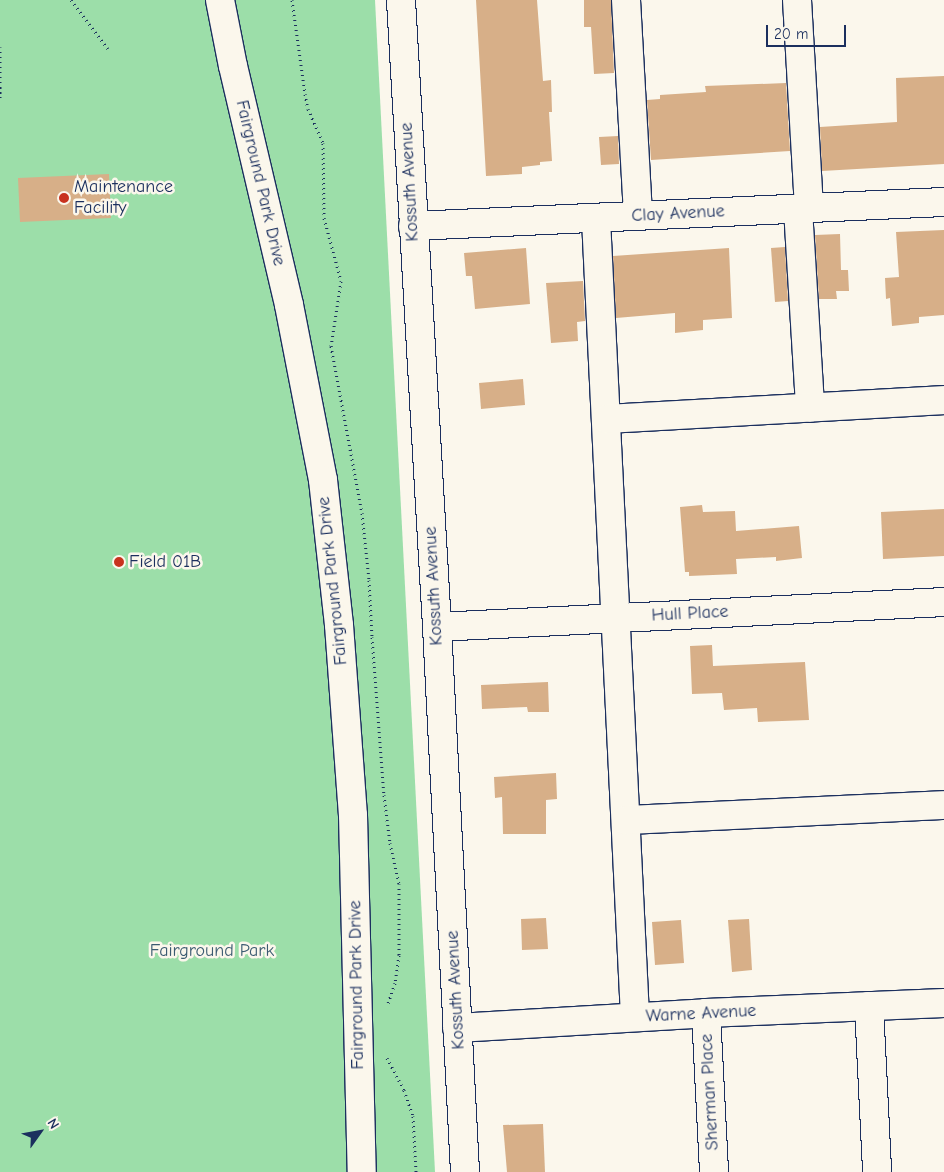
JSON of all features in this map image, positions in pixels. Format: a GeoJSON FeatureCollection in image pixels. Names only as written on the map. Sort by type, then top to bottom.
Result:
{"type":"FeatureCollection","features":[{"type":"Feature","properties":{"kind":"street","name":"Fairground Park Drive"},"geometry":{"type":"LineString","coordinates":[[220,0],[233,66],[289,305],[324,480],[339,625],[353,815],[362,1172]]}},
{"type":"Feature","properties":{"kind":"street","name":"Kossuth Avenue"},"geometry":{"type":"LineString","coordinates":[[400,0],[437,626],[465,1172]]}},
{"type":"Feature","properties":{"kind":"street"},"geometry":{"type":"LineString","coordinates":[[626,0],[638,215]]}},
{"type":"Feature","properties":{"kind":"street"},"geometry":{"type":"LineString","coordinates":[[797,0],[810,408]]}},
{"type":"Feature","properties":{"kind":"street","name":"Clay Avenue"},"geometry":{"type":"LineString","coordinates":[[413,226],[944,202]]}},
{"type":"Feature","properties":{"kind":"street"},"geometry":{"type":"LineString","coordinates":[[596,219],[635,1017]]}},
{"type":"Feature","properties":{"kind":"street"},"geometry":{"type":"LineString","coordinates":[[607,419],[944,400]]}},
{"type":"Feature","properties":{"kind":"street","name":"Hull Place"},"geometry":{"type":"LineString","coordinates":[[437,626],[944,602]]}},
{"type":"Feature","properties":{"kind":"street"},"geometry":{"type":"LineString","coordinates":[[626,820],[944,805]]}},
{"type":"Feature","properties":{"kind":"street","name":"Warne Avenue"},"geometry":{"type":"LineString","coordinates":[[457,1028],[706,1013],[944,1003]]}},
{"type":"Feature","properties":{"kind":"street"},"geometry":{"type":"LineString","coordinates":[[869,1006],[877,1172]]}},
{"type":"Feature","properties":{"kind":"street","name":"Sherman Place"},"geometry":{"type":"LineString","coordinates":[[706,1013],[714,1172]]}},
{"type":"Feature","properties":{"kind":"path"},"geometry":{"type":"LineString","coordinates":[[70,0],[108,49]]}},
{"type":"Feature","properties":{"kind":"path"},"geometry":{"type":"LineString","coordinates":[[0,47],[0,98]]}},
{"type":"Feature","properties":{"kind":"path"},"geometry":{"type":"LineString","coordinates":[[387,1057],[404,1090],[413,1116],[416,1172]]}},
{"type":"Feature","properties":{"kind":"green space","name":"Fairground Park"},"geometry":{"type":"Polygon","coordinates":[[[0,0],[375,0],[435,1172],[0,1172],[0,0]]]}},
{"type":"Feature","properties":{"kind":"building"},"geometry":{"type":"Polygon","coordinates":[[[476,0],[537,0],[543,81],[551,80],[552,112],[549,112],[552,161],[540,162],[540,165],[522,167],[522,174],[486,176],[476,0]]]}},
{"type":"Feature","properties":{"kind":"building"},"geometry":{"type":"Polygon","coordinates":[[[584,0],[611,0],[614,73],[594,74],[591,27],[584,27],[584,0]]]}},
{"type":"Feature","properties":{"kind":"building"},"geometry":{"type":"Polygon","coordinates":[[[944,76],[944,164],[822,171],[820,127],[897,122],[896,78],[944,76]]]}},
{"type":"Feature","properties":{"kind":"building"},"geometry":{"type":"Polygon","coordinates":[[[786,83],[790,151],[651,160],[647,100],[660,99],[660,95],[706,92],[705,86],[786,83]]]}},
{"type":"Feature","properties":{"kind":"building"},"geometry":{"type":"Polygon","coordinates":[[[618,136],[619,164],[601,165],[599,137],[618,136]]]}},
{"type":"Feature","properties":{"kind":"building","name":"Maintenance Facility"},"geometry":{"type":"Polygon","coordinates":[[[109,174],[111,218],[20,222],[18,178],[109,174]]]}},
{"type":"Feature","properties":{"kind":"building"},"geometry":{"type":"Polygon","coordinates":[[[944,230],[944,315],[919,317],[919,323],[892,326],[890,298],[886,299],[885,278],[899,277],[896,232],[944,230]]]}},
{"type":"Feature","properties":{"kind":"building"},"geometry":{"type":"Polygon","coordinates":[[[840,234],[841,270],[848,270],[849,291],[836,291],[837,299],[819,299],[815,235],[840,234]]]}},
{"type":"Feature","properties":{"kind":"building"},"geometry":{"type":"Polygon","coordinates":[[[785,247],[788,301],[775,302],[771,248],[785,247]]]}},
{"type":"Feature","properties":{"kind":"building"},"geometry":{"type":"Polygon","coordinates":[[[526,248],[530,304],[475,309],[472,276],[466,276],[464,253],[526,248]]]}},
{"type":"Feature","properties":{"kind":"building"},"geometry":{"type":"Polygon","coordinates":[[[729,248],[732,318],[703,320],[703,330],[675,333],[675,313],[616,318],[613,256],[729,248]]]}},
{"type":"Feature","properties":{"kind":"building"},"geometry":{"type":"Polygon","coordinates":[[[583,281],[585,321],[577,322],[578,341],[551,343],[546,283],[583,281]]]}},
{"type":"Feature","properties":{"kind":"building"},"geometry":{"type":"Polygon","coordinates":[[[523,379],[525,405],[481,409],[479,383],[523,379]]]}},
{"type":"Feature","properties":{"kind":"building"},"geometry":{"type":"Polygon","coordinates":[[[702,505],[703,512],[735,511],[736,531],[799,526],[802,558],[776,561],[776,557],[736,559],[737,574],[689,576],[689,572],[685,572],[680,507],[702,505]]]}},
{"type":"Feature","properties":{"kind":"building"},"geometry":{"type":"Polygon","coordinates":[[[944,509],[944,556],[883,559],[881,512],[944,509]]]}},
{"type":"Feature","properties":{"kind":"building"},"geometry":{"type":"Polygon","coordinates":[[[712,645],[713,666],[805,662],[809,720],[758,722],[757,708],[724,710],[722,693],[692,694],[690,646],[712,645]]]}},
{"type":"Feature","properties":{"kind":"building"},"geometry":{"type":"Polygon","coordinates":[[[548,682],[549,712],[528,712],[527,707],[482,709],[481,685],[548,682]]]}},
{"type":"Feature","properties":{"kind":"building"},"geometry":{"type":"Polygon","coordinates":[[[556,773],[557,799],[546,800],[546,834],[503,834],[502,797],[495,798],[494,777],[556,773]]]}},
{"type":"Feature","properties":{"kind":"building"},"geometry":{"type":"Polygon","coordinates":[[[546,918],[548,949],[522,950],[521,919],[546,918]]]}},
{"type":"Feature","properties":{"kind":"building"},"geometry":{"type":"Polygon","coordinates":[[[749,919],[752,970],[732,972],[728,920],[749,919]]]}},
{"type":"Feature","properties":{"kind":"building"},"geometry":{"type":"Polygon","coordinates":[[[681,920],[684,963],[655,965],[652,922],[681,920]]]}},
{"type":"Feature","properties":{"kind":"building"},"geometry":{"type":"Polygon","coordinates":[[[543,1124],[545,1172],[507,1172],[503,1125],[543,1124]]]}},
{"type":"Feature","properties":{"kind":"place","name":"Maintenance Facility"},"geometry":{"type":"Point","coordinates":[64,198]}},
{"type":"Feature","properties":{"kind":"place","name":"Field 01B"},"geometry":{"type":"Point","coordinates":[119,562]}}]}
